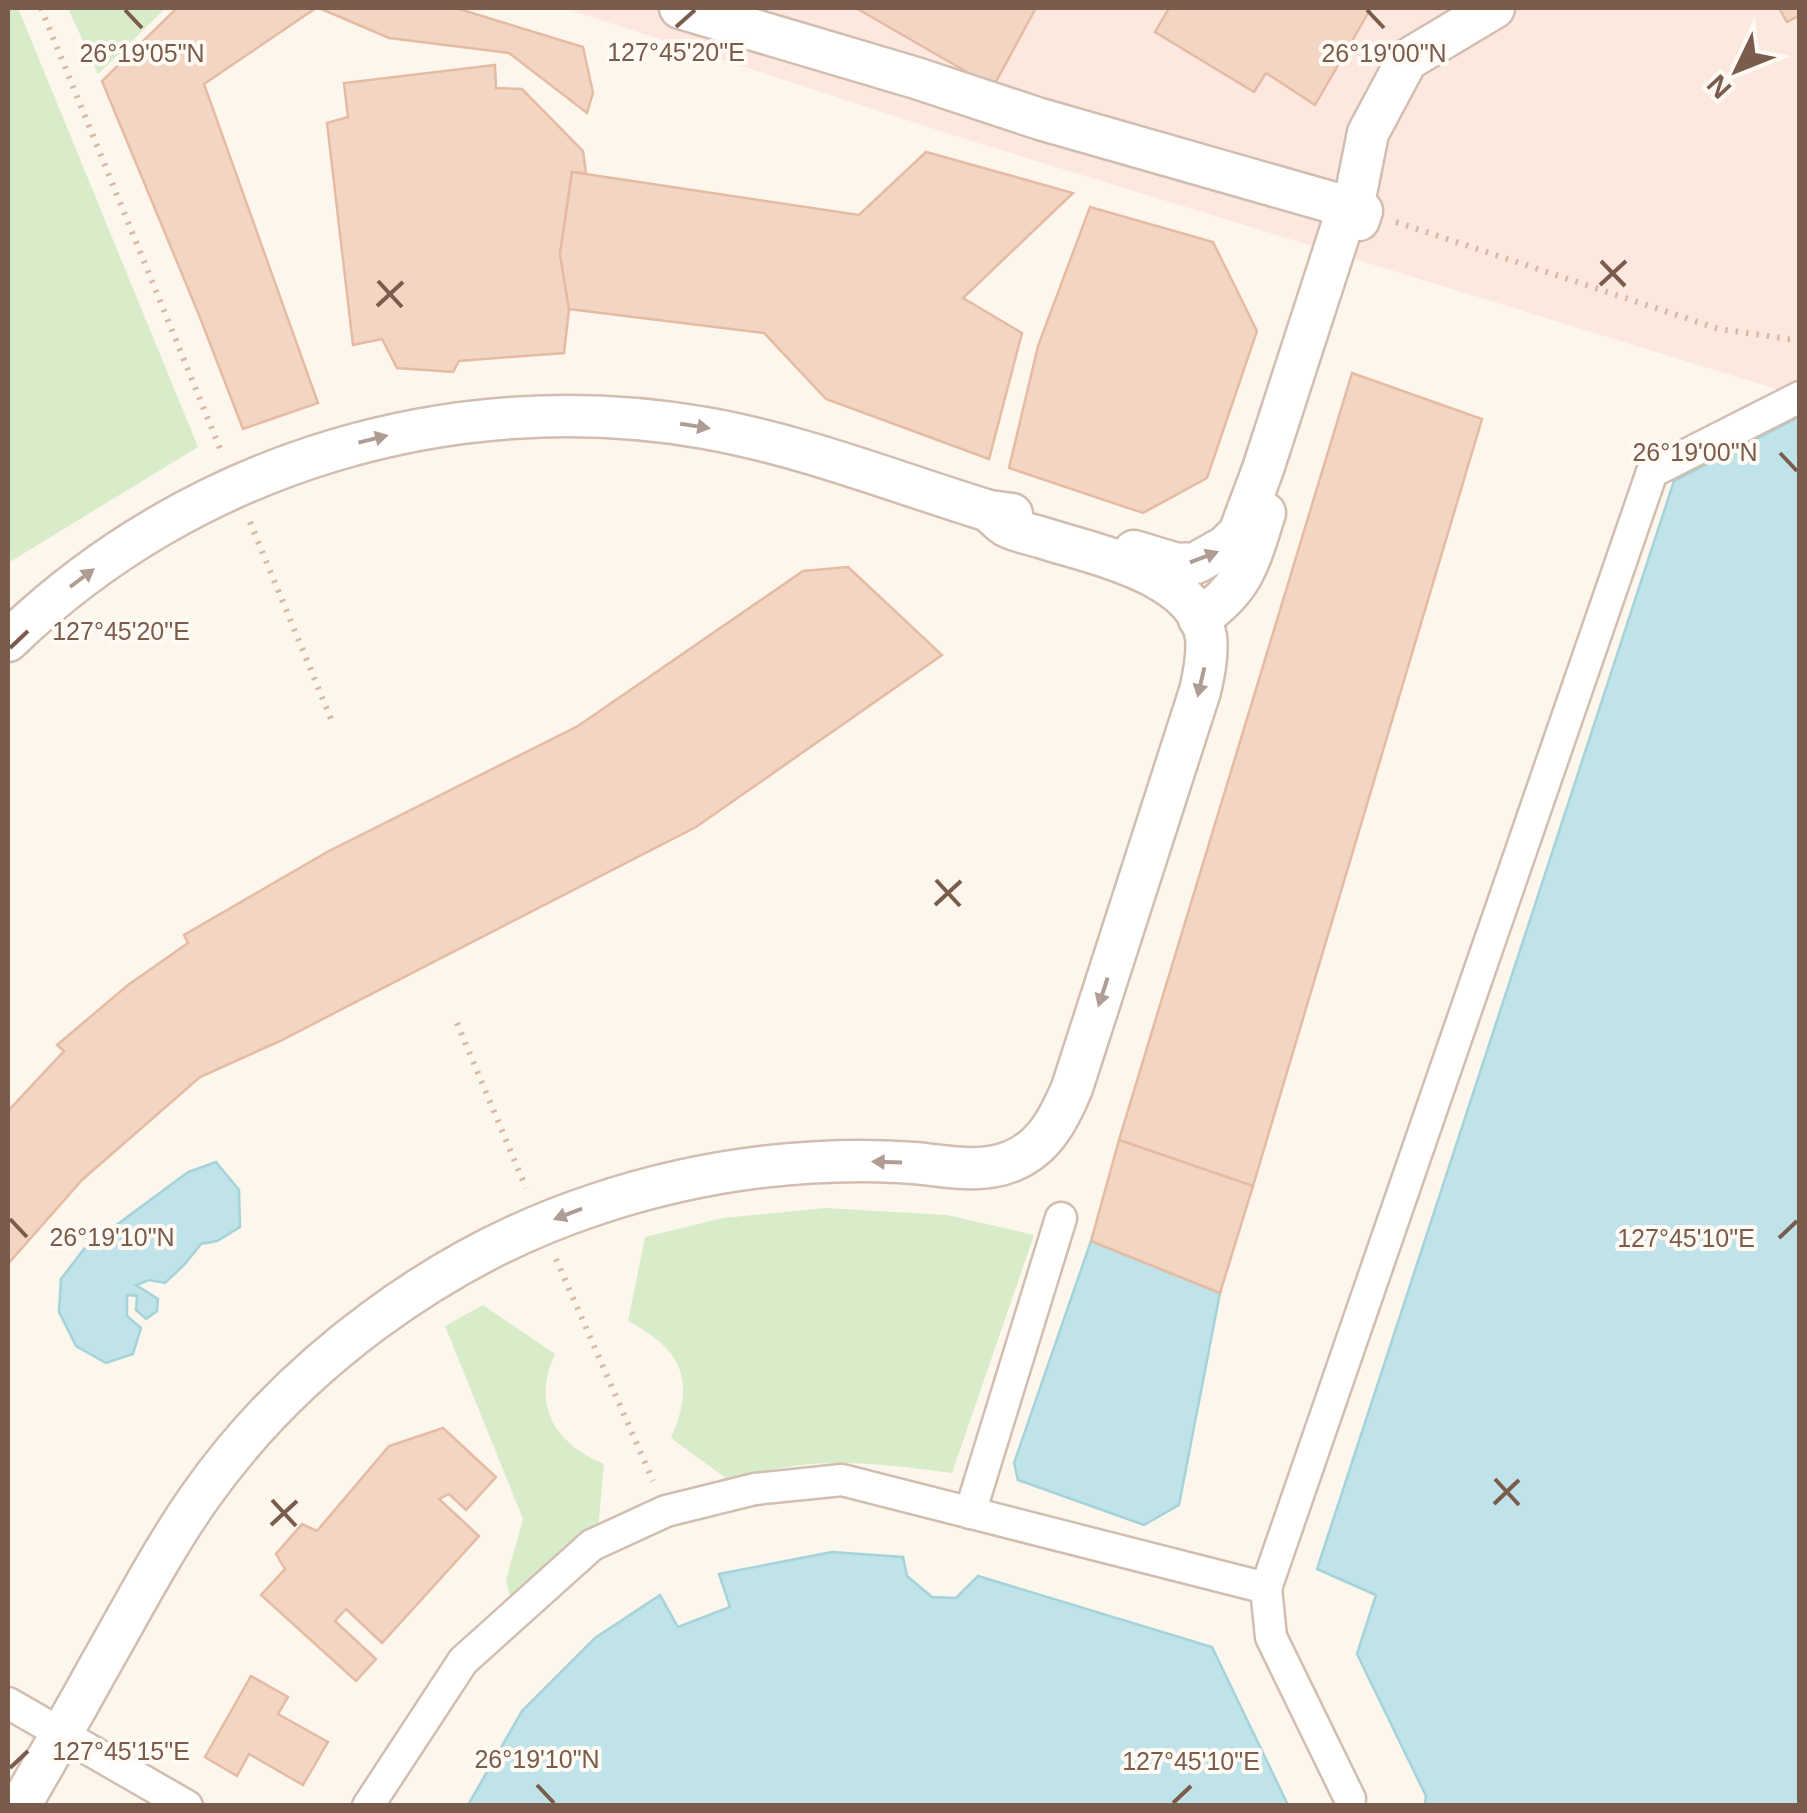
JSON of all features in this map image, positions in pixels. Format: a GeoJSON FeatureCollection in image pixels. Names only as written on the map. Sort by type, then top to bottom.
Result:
{"type":"FeatureCollection","features":[{"type":"Feature","properties":{"kind":"street"},"geometry":{"type":"LineString","coordinates":[[680,8],[1040,119],[1354,209]]}},
{"type":"Feature","properties":{"kind":"street"},"geometry":{"type":"LineString","coordinates":[[1199,618],[1223,601],[1246,569],[1354,209],[1368,133],[1407,60],[1494,8]]}},
{"type":"Feature","properties":{"kind":"street"},"geometry":{"type":"LineString","coordinates":[[8,641],[93,569],[190,508],[328,451],[384,435],[500,417],[574,415],[677,423],[736,434],[989,511],[1178,564],[1196,563],[1226,546],[1246,520],[1354,209]]}},
{"type":"Feature","properties":{"kind":"street"},"geometry":{"type":"LineString","coordinates":[[1350,1799],[1271,1637],[1266,1588],[1652,472],[1800,397]]}},
{"type":"Feature","properties":{"kind":"street"},"geometry":{"type":"LineString","coordinates":[[20,1806],[162,1557],[200,1497],[238,1449],[344,1344],[444,1274],[523,1232],[563,1216],[674,1182],[822,1162],[912,1163],[978,1169],[1026,1154],[1054,1126],[1072,1088],[1200,691],[1206,637],[1199,618],[1177,591],[1158,579],[1133,567],[1006,526],[989,511]]}},
{"type":"Feature","properties":{"kind":"street"},"geometry":{"type":"LineString","coordinates":[[970,1513],[1061,1218]]}},
{"type":"Feature","properties":{"kind":"street"},"geometry":{"type":"LineString","coordinates":[[368,1806],[462,1661],[592,1545],[666,1511],[754,1488],[842,1480],[1266,1588]]}},
{"type":"Feature","properties":{"kind":"street"},"geometry":{"type":"LineString","coordinates":[[8,1703],[187,1806]]}},
{"type":"Feature","properties":{"kind":"path"},"geometry":{"type":"LineString","coordinates":[[40,8],[221,451]]}},
{"type":"Feature","properties":{"kind":"path"},"geometry":{"type":"LineString","coordinates":[[1354,209],[1719,328],[1789,339],[1800,337]]}},
{"type":"Feature","properties":{"kind":"path"},"geometry":{"type":"LineString","coordinates":[[248,516],[331,719]]}},
{"type":"Feature","properties":{"kind":"path"},"geometry":{"type":"LineString","coordinates":[[458,1023],[527,1192]]}},
{"type":"Feature","properties":{"kind":"path"},"geometry":{"type":"LineString","coordinates":[[552,1252],[666,1511]]}},
{"type":"Feature","properties":{"kind":"shaded area"},"geometry":{"type":"Polygon","coordinates":[[[564,8],[1799,8],[1799,396],[962,138],[564,8]]]}},
{"type":"Feature","properties":{"kind":"green space"},"geometry":{"type":"Polygon","coordinates":[[[8,8],[18,8],[198,447],[8,563],[8,8]]]}},
{"type":"Feature","properties":{"kind":"green space"},"geometry":{"type":"Polygon","coordinates":[[[68,8],[166,8],[98,74],[68,8]]]}},
{"type":"Feature","properties":{"kind":"green space"},"geometry":{"type":"Polygon","coordinates":[[[825,1208],[947,1215],[1034,1235],[952,1473],[879,1464],[821,1463],[727,1479],[671,1438],[683,1400],[679,1369],[661,1344],[628,1321],[645,1237],[723,1218],[825,1208]]]}},
{"type":"Feature","properties":{"kind":"green space"},"geometry":{"type":"Polygon","coordinates":[[[483,1305],[555,1354],[546,1390],[552,1421],[572,1445],[604,1464],[598,1529],[554,1559],[511,1600],[506,1580],[523,1519],[445,1326],[483,1305]]]}},
{"type":"Feature","properties":{"kind":"water"},"geometry":{"type":"Polygon","coordinates":[[[1799,417],[1799,1805],[1425,1805],[1426,1796],[1357,1654],[1376,1595],[1317,1569],[1674,481],[1799,417]]]}},
{"type":"Feature","properties":{"kind":"water"},"geometry":{"type":"Polygon","coordinates":[[[216,1162],[239,1190],[240,1227],[217,1241],[201,1244],[165,1283],[149,1280],[136,1285],[158,1299],[157,1311],[146,1319],[136,1310],[137,1296],[127,1295],[127,1316],[141,1328],[133,1354],[106,1363],[76,1346],[59,1312],[61,1279],[84,1249],[188,1172],[216,1162]]]}},
{"type":"Feature","properties":{"kind":"water"},"geometry":{"type":"Polygon","coordinates":[[[1091,1241],[1220,1293],[1179,1505],[1144,1525],[1018,1480],[1014,1463],[1091,1241]]]}},
{"type":"Feature","properties":{"kind":"water"},"geometry":{"type":"Polygon","coordinates":[[[832,1552],[903,1557],[907,1576],[932,1597],[956,1598],[978,1576],[1212,1647],[1288,1805],[468,1805],[522,1711],[595,1638],[660,1595],[678,1627],[730,1607],[719,1574],[832,1552]]]}},
{"type":"Feature","properties":{"kind":"building"},"geometry":{"type":"Polygon","coordinates":[[[177,8],[316,8],[204,84],[318,403],[243,429],[102,81],[177,8]]]}},
{"type":"Feature","properties":{"kind":"building"},"geometry":{"type":"Polygon","coordinates":[[[319,8],[456,8],[583,47],[593,93],[587,113],[509,53],[389,38],[319,8]]]}},
{"type":"Feature","properties":{"kind":"building"},"geometry":{"type":"Polygon","coordinates":[[[856,8],[1036,8],[993,87],[856,8]]]}},
{"type":"Feature","properties":{"kind":"building"},"geometry":{"type":"Polygon","coordinates":[[[1169,8],[1371,8],[1315,105],[1266,73],[1254,92],[1155,32],[1169,8]]]}},
{"type":"Feature","properties":{"kind":"building"},"geometry":{"type":"Polygon","coordinates":[[[1779,8],[1800,8],[1800,15],[1787,22],[1779,8]]]}},
{"type":"Feature","properties":{"kind":"building"},"geometry":{"type":"Polygon","coordinates":[[[495,65],[496,88],[522,89],[583,151],[586,173],[572,172],[560,254],[569,309],[564,353],[459,361],[453,372],[397,368],[382,339],[353,345],[327,123],[348,117],[344,83],[495,65]]]}},
{"type":"Feature","properties":{"kind":"building"},"geometry":{"type":"Polygon","coordinates":[[[926,152],[1073,193],[963,298],[1022,333],[989,459],[826,399],[764,333],[569,309],[560,254],[572,172],[859,215],[926,152]]]}},
{"type":"Feature","properties":{"kind":"building"},"geometry":{"type":"Polygon","coordinates":[[[1090,207],[1213,242],[1257,331],[1207,478],[1143,513],[1009,468],[1038,346],[1090,207]]]}},
{"type":"Feature","properties":{"kind":"building"},"geometry":{"type":"Polygon","coordinates":[[[1352,373],[1482,419],[1253,1186],[1119,1140],[1352,373]]]}},
{"type":"Feature","properties":{"kind":"building"},"geometry":{"type":"Polygon","coordinates":[[[848,567],[942,655],[696,827],[280,1041],[200,1077],[82,1180],[8,1264],[8,1111],[64,1051],[57,1045],[128,985],[188,943],[184,935],[327,852],[578,726],[803,571],[848,567]]]}},
{"type":"Feature","properties":{"kind":"building"},"geometry":{"type":"Polygon","coordinates":[[[1119,1140],[1253,1186],[1220,1293],[1091,1241],[1119,1140]]]}},
{"type":"Feature","properties":{"kind":"building"},"geometry":{"type":"Polygon","coordinates":[[[443,1428],[496,1477],[466,1510],[449,1494],[439,1499],[479,1536],[382,1643],[346,1609],[335,1621],[376,1659],[356,1681],[261,1595],[285,1569],[276,1554],[302,1524],[317,1531],[389,1446],[443,1428]]]}},
{"type":"Feature","properties":{"kind":"building"},"geometry":{"type":"Polygon","coordinates":[[[251,1676],[288,1697],[278,1714],[328,1742],[303,1785],[249,1754],[237,1776],[205,1757],[251,1676]]]}}]}
